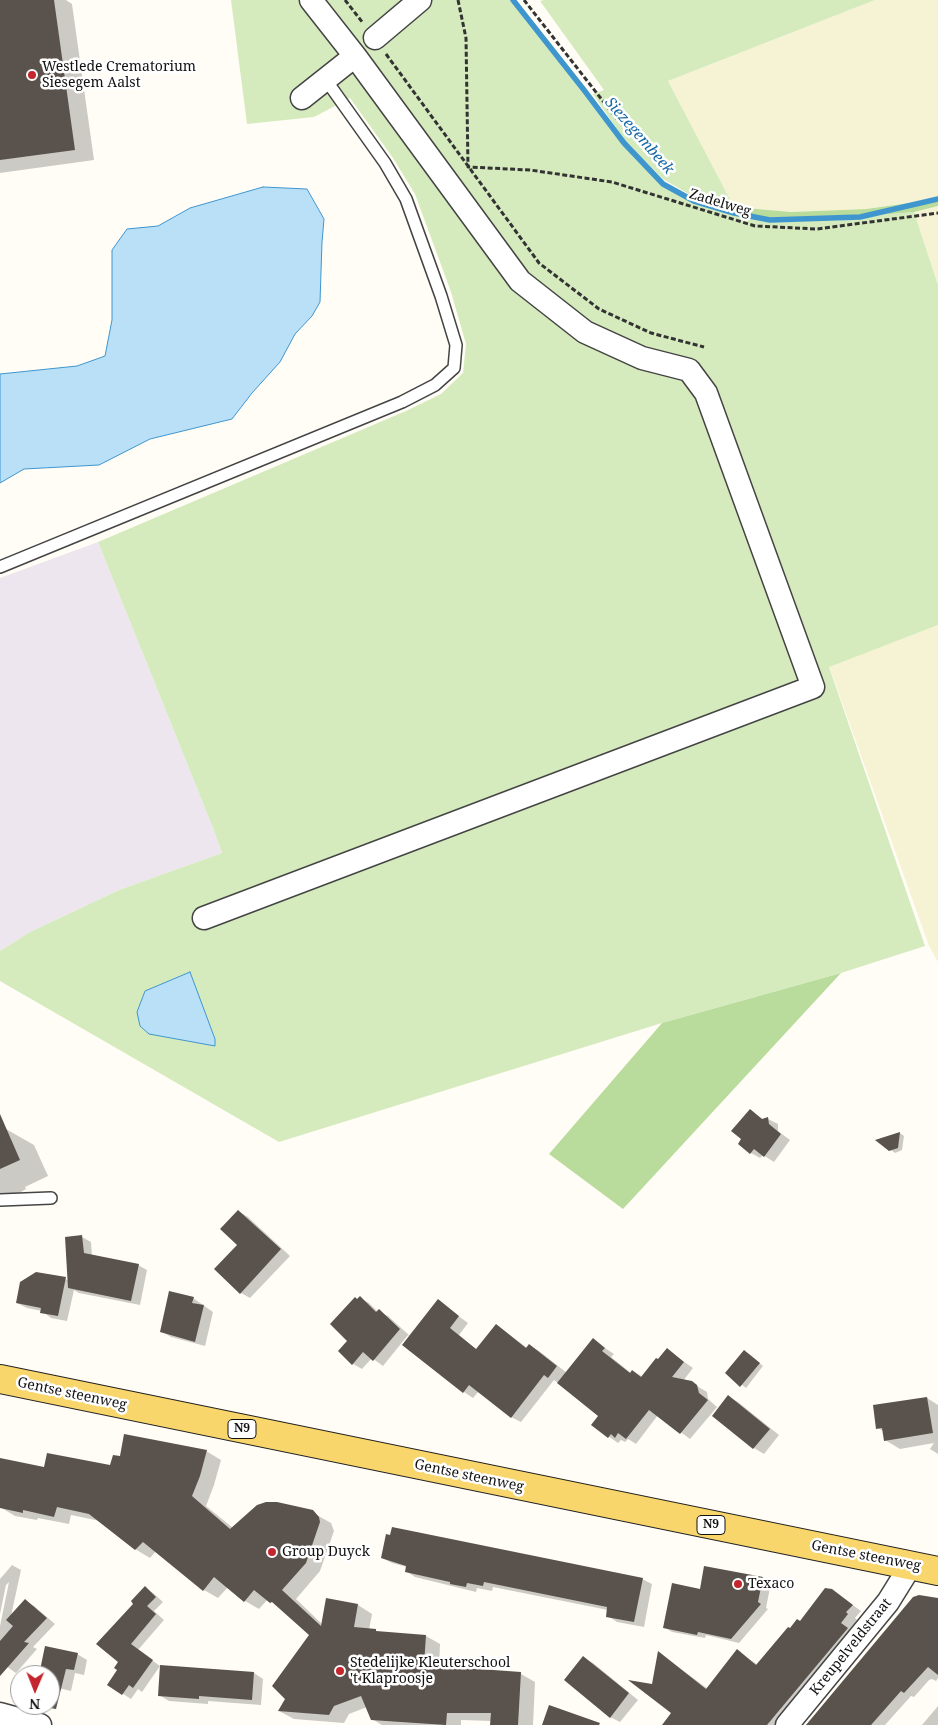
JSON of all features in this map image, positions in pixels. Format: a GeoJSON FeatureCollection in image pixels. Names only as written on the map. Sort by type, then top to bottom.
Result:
{"type":"FeatureCollection","features":[{"type":"Feature","properties":{"kind":"main road","name":"Gentse steenweg"},"geometry":{"type":"LineString","coordinates":[[0,1379],[938,1571]]}},
{"type":"Feature","properties":{"kind":"street"},"geometry":{"type":"LineString","coordinates":[[204,918],[813,687],[706,393],[689,370],[642,358],[585,332],[520,281],[355,56],[311,0]]}},
{"type":"Feature","properties":{"kind":"street"},"geometry":{"type":"LineString","coordinates":[[375,38],[420,0]]}},
{"type":"Feature","properties":{"kind":"street"},"geometry":{"type":"LineString","coordinates":[[302,98],[355,56]]}},
{"type":"Feature","properties":{"kind":"street","name":"Kreupelveldstraat"},"geometry":{"type":"LineString","coordinates":[[787,1725],[888,1602],[910,1565]]}},
{"type":"Feature","properties":{"kind":"street"},"geometry":{"type":"LineString","coordinates":[[0,1714],[40,1725]]}},
{"type":"Feature","properties":{"kind":"lane"},"geometry":{"type":"LineString","coordinates":[[0,567],[402,402],[435,385],[454,368],[456,345],[442,296],[406,199],[385,164],[326,80]]}},
{"type":"Feature","properties":{"kind":"lane"},"geometry":{"type":"LineString","coordinates":[[0,1200],[51,1198]]}},
{"type":"Feature","properties":{"kind":"path"},"geometry":{"type":"LineString","coordinates":[[345,0],[375,38],[539,263],[599,309],[651,332],[704,346]]}},
{"type":"Feature","properties":{"kind":"path"},"geometry":{"type":"LineString","coordinates":[[458,0],[466,38],[468,167]]}},
{"type":"Feature","properties":{"kind":"path"},"geometry":{"type":"LineString","coordinates":[[524,0],[617,118]]}},
{"type":"Feature","properties":{"kind":"path","name":"Zadelweg"},"geometry":{"type":"LineString","coordinates":[[468,167],[530,170],[612,182],[755,226],[817,229],[938,213]]}},
{"type":"Feature","properties":{"kind":"shaded area"},"geometry":{"type":"Polygon","coordinates":[[[875,0],[938,0],[938,199],[866,209],[791,212],[734,207],[668,81],[875,0]]]}},
{"type":"Feature","properties":{"kind":"shaded area"},"geometry":{"type":"Polygon","coordinates":[[[938,206],[938,285],[914,212],[938,206]]]}},
{"type":"Feature","properties":{"kind":"shaded area"},"geometry":{"type":"Polygon","coordinates":[[[98,542],[222,853],[119,890],[30,932],[0,951],[0,578],[98,542]]]}},
{"type":"Feature","properties":{"kind":"shaded area"},"geometry":{"type":"Polygon","coordinates":[[[938,625],[938,962],[929,946],[829,666],[938,625]]]}},
{"type":"Feature","properties":{"kind":"green space"},"geometry":{"type":"Polygon","coordinates":[[[231,0],[513,0],[624,142],[663,184],[694,201],[722,210],[699,200],[663,179],[627,144],[593,94],[604,90],[540,1],[875,0],[668,81],[734,207],[734,213],[770,220],[812,221],[914,212],[938,285],[938,625],[829,667],[925,946],[841,973],[662,1023],[279,1142],[0,981],[0,951],[30,932],[119,890],[222,853],[98,542],[406,411],[441,394],[463,373],[466,344],[451,292],[415,194],[393,158],[350,98],[314,117],[247,124],[231,0]]]}},
{"type":"Feature","properties":{"kind":"green space"},"geometry":{"type":"Polygon","coordinates":[[[938,199],[938,206],[914,212],[812,221],[770,220],[734,213],[734,207],[791,212],[866,209],[938,199]]]}},
{"type":"Feature","properties":{"kind":"green space"},"geometry":{"type":"Polygon","coordinates":[[[841,973],[623,1209],[549,1154],[662,1023],[841,973]]]}},
{"type":"Feature","properties":{"kind":"water"},"geometry":{"type":"Polygon","coordinates":[[[263,187],[307,189],[324,219],[320,302],[312,316],[295,334],[280,362],[232,419],[150,439],[99,465],[24,469],[0,483],[0,374],[77,366],[105,356],[112,320],[112,250],[127,229],[158,226],[190,208],[263,187]]]}},
{"type":"Feature","properties":{"kind":"water"},"geometry":{"type":"Polygon","coordinates":[[[190,972],[215,1039],[215,1046],[149,1034],[140,1026],[137,1012],[145,991],[190,972]]]}},
{"type":"Feature","properties":{"kind":"building","name":"Westlede Crematorium Siesegem Aalst"},"geometry":{"type":"Polygon","coordinates":[[[0,0],[54,0],[75,150],[0,160],[0,0]]]}},
{"type":"Feature","properties":{"kind":"building"},"geometry":{"type":"Polygon","coordinates":[[[750,1109],[762,1119],[768,1117],[769,1124],[781,1134],[764,1157],[754,1149],[750,1154],[738,1144],[741,1139],[731,1131],[750,1109]]]}},
{"type":"Feature","properties":{"kind":"building"},"geometry":{"type":"Polygon","coordinates":[[[0,1114],[20,1160],[0,1169],[0,1114]]]}},
{"type":"Feature","properties":{"kind":"building"},"geometry":{"type":"Polygon","coordinates":[[[900,1132],[898,1148],[889,1151],[875,1140],[900,1132]]]}},
{"type":"Feature","properties":{"kind":"building"},"geometry":{"type":"Polygon","coordinates":[[[238,1210],[281,1249],[240,1294],[214,1269],[237,1245],[220,1229],[238,1210]]]}},
{"type":"Feature","properties":{"kind":"building"},"geometry":{"type":"Polygon","coordinates":[[[82,1235],[84,1253],[139,1264],[131,1301],[68,1288],[65,1237],[82,1235]]]}},
{"type":"Feature","properties":{"kind":"building"},"geometry":{"type":"Polygon","coordinates":[[[36,1272],[66,1277],[58,1316],[40,1313],[41,1308],[16,1303],[20,1282],[36,1272]]]}},
{"type":"Feature","properties":{"kind":"building"},"geometry":{"type":"Polygon","coordinates":[[[169,1291],[194,1297],[192,1303],[204,1305],[195,1342],[160,1332],[169,1291]]]}},
{"type":"Feature","properties":{"kind":"building"},"geometry":{"type":"Polygon","coordinates":[[[360,1296],[376,1312],[379,1309],[400,1329],[373,1361],[363,1352],[352,1365],[338,1351],[347,1341],[330,1324],[355,1297],[357,1299],[360,1296]]]}},
{"type":"Feature","properties":{"kind":"building"},"geometry":{"type":"Polygon","coordinates":[[[438,1299],[459,1316],[450,1328],[476,1349],[496,1324],[526,1348],[529,1344],[557,1366],[548,1378],[544,1375],[511,1418],[469,1385],[463,1393],[402,1345],[438,1299]]]}},
{"type":"Feature","properties":{"kind":"building"},"geometry":{"type":"Polygon","coordinates":[[[593,1338],[605,1348],[602,1351],[630,1373],[632,1370],[641,1377],[656,1358],[658,1359],[667,1348],[684,1362],[672,1377],[692,1381],[697,1385],[699,1393],[708,1400],[680,1434],[649,1410],[626,1439],[618,1433],[615,1438],[611,1434],[608,1438],[591,1425],[598,1416],[557,1383],[593,1338]]]}},
{"type":"Feature","properties":{"kind":"building"},"geometry":{"type":"Polygon","coordinates":[[[744,1350],[760,1363],[740,1387],[725,1373],[744,1350]]]}},
{"type":"Feature","properties":{"kind":"building"},"geometry":{"type":"Polygon","coordinates":[[[728,1395],[770,1429],[753,1449],[712,1416],[728,1395]]]}},
{"type":"Feature","properties":{"kind":"building"},"geometry":{"type":"Polygon","coordinates":[[[927,1397],[933,1433],[884,1441],[882,1428],[876,1429],[873,1405],[927,1397]]]}},
{"type":"Feature","properties":{"kind":"building"},"geometry":{"type":"Polygon","coordinates":[[[124,1434],[207,1450],[192,1496],[230,1529],[257,1505],[266,1502],[277,1502],[313,1510],[319,1517],[320,1522],[306,1563],[282,1590],[321,1626],[326,1598],[358,1604],[354,1627],[376,1629],[376,1631],[426,1635],[424,1665],[521,1672],[518,1725],[490,1725],[491,1713],[447,1713],[446,1725],[371,1720],[361,1696],[334,1706],[329,1715],[278,1711],[285,1699],[272,1686],[309,1635],[272,1602],[270,1603],[254,1590],[244,1602],[214,1577],[203,1591],[143,1542],[135,1550],[89,1514],[57,1507],[54,1517],[23,1510],[23,1513],[0,1508],[0,1458],[44,1467],[47,1453],[110,1465],[113,1455],[120,1456],[124,1434]]]}},
{"type":"Feature","properties":{"kind":"building"},"geometry":{"type":"Polygon","coordinates":[[[392,1527],[643,1578],[634,1622],[606,1617],[607,1607],[484,1582],[483,1586],[467,1583],[466,1587],[405,1572],[406,1566],[381,1558],[386,1534],[390,1535],[392,1527]]]}},
{"type":"Feature","properties":{"kind":"building"},"geometry":{"type":"Polygon","coordinates":[[[704,1566],[763,1577],[758,1602],[761,1604],[731,1639],[698,1632],[697,1635],[663,1628],[672,1583],[700,1589],[704,1566]]]}},
{"type":"Feature","properties":{"kind":"building"},"geometry":{"type":"Polygon","coordinates":[[[145,1586],[156,1597],[147,1606],[156,1614],[131,1644],[153,1660],[133,1688],[129,1685],[122,1695],[107,1685],[117,1670],[114,1668],[118,1662],[96,1644],[133,1604],[131,1601],[145,1586]]]}},
{"type":"Feature","properties":{"kind":"building"},"geometry":{"type":"Polygon","coordinates":[[[825,1588],[832,1589],[853,1605],[846,1612],[848,1614],[841,1623],[848,1628],[767,1725],[662,1725],[671,1713],[628,1680],[652,1684],[658,1651],[706,1689],[737,1649],[756,1665],[788,1627],[790,1628],[797,1619],[800,1621],[825,1588]]]}},
{"type":"Feature","properties":{"kind":"building"},"geometry":{"type":"Polygon","coordinates":[[[919,1595],[938,1598],[938,1675],[928,1667],[904,1693],[901,1691],[871,1725],[806,1725],[913,1597],[919,1595]]]}},
{"type":"Feature","properties":{"kind":"building"},"geometry":{"type":"Polygon","coordinates":[[[25,1599],[47,1618],[24,1642],[29,1643],[0,1676],[0,1641],[13,1626],[6,1620],[25,1599]]]}},
{"type":"Feature","properties":{"kind":"building"},"geometry":{"type":"Polygon","coordinates":[[[45,1646],[78,1653],[74,1670],[66,1669],[60,1693],[60,1665],[41,1665],[45,1646]]]}},
{"type":"Feature","properties":{"kind":"building"},"geometry":{"type":"Polygon","coordinates":[[[583,1656],[629,1693],[610,1718],[564,1680],[583,1656]]]}},
{"type":"Feature","properties":{"kind":"building"},"geometry":{"type":"Polygon","coordinates":[[[160,1665],[254,1672],[252,1700],[199,1696],[199,1699],[158,1696],[160,1665]]]}},
{"type":"Feature","properties":{"kind":"building"},"geometry":{"type":"Polygon","coordinates":[[[549,1705],[600,1723],[599,1725],[542,1725],[549,1705]]]}},
{"type":"Feature","properties":{"kind":"waterway","name":"Siezegembeek"},"geometry":{"type":"LineString","coordinates":[[513,0],[624,143],[663,184],[694,201],[734,213],[770,220],[860,217],[938,199]]}},
{"type":"Feature","properties":{"kind":"place","name":"Westlede Crematorium Siesegem Aalst"},"geometry":{"type":"Point","coordinates":[32,75]}},
{"type":"Feature","properties":{"kind":"place","name":"Group Duyck"},"geometry":{"type":"Point","coordinates":[272,1552]}},
{"type":"Feature","properties":{"kind":"place","name":"Texaco"},"geometry":{"type":"Point","coordinates":[738,1584]}},
{"type":"Feature","properties":{"kind":"place","name":"Stedelijke Kleuterschool 't Klaproosje"},"geometry":{"type":"Point","coordinates":[340,1671]}}]}
